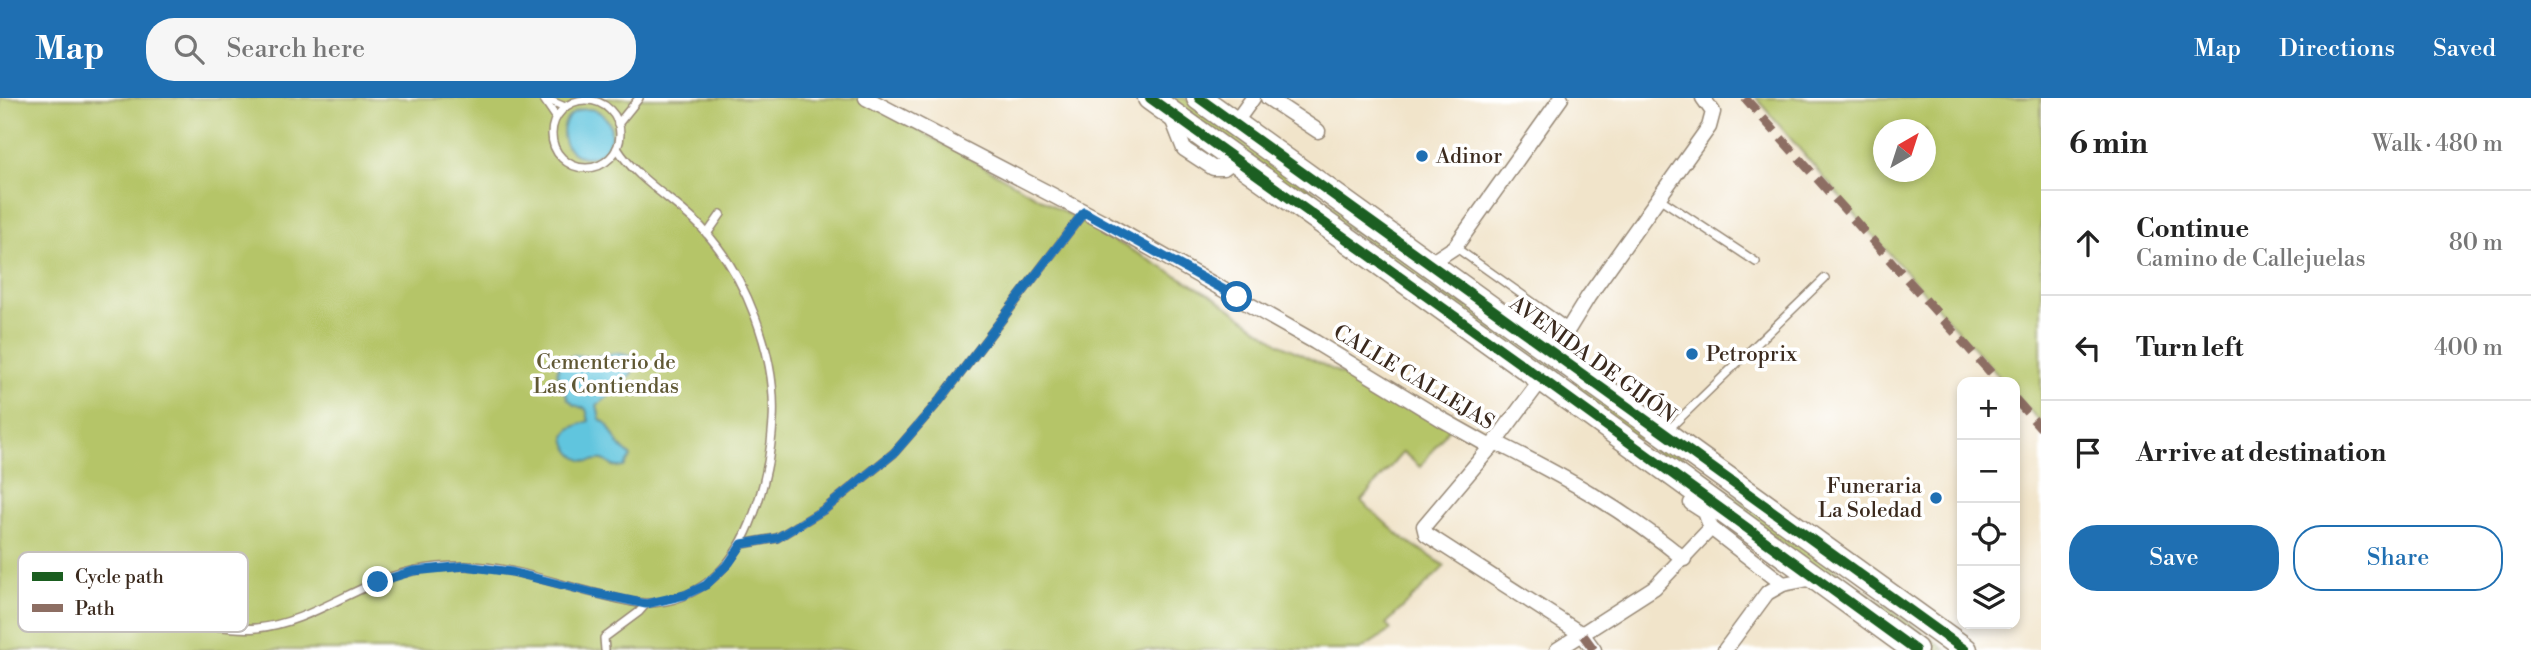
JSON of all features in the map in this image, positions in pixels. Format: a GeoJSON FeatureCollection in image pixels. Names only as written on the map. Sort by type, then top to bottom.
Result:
{"type":"FeatureCollection","features":[{"type":"Feature","properties":{"kind":"highway","name":"AVENIDA DE GIJÓN"},"geometry":{"type":"LineString","coordinates":[[1199,98],[1965,650]]}},
{"type":"Feature","properties":{"kind":"highway"},"geometry":{"type":"LineString","coordinates":[[1160,105],[1915,650]]}},
{"type":"Feature","properties":{"kind":"street","name":"CALLE CALLEJAS"},"geometry":{"type":"LineString","coordinates":[[866,98],[1084,212],[1315,342],[1443,420],[1569,479],[1647,528],[1684,559]]}},
{"type":"Feature","properties":{"kind":"street"},"geometry":{"type":"LineString","coordinates":[[1235,123],[1253,98]]}},
{"type":"Feature","properties":{"kind":"street"},"geometry":{"type":"LineString","coordinates":[[1268,98],[1318,131]]}},
{"type":"Feature","properties":{"kind":"street"},"geometry":{"type":"LineString","coordinates":[[1429,264],[1455,247],[1561,98]]}},
{"type":"Feature","properties":{"kind":"street"},"geometry":{"type":"LineString","coordinates":[[1553,354],[1588,297],[1709,127],[1713,112],[1703,98]]}},
{"type":"Feature","properties":{"kind":"street"},"geometry":{"type":"LineString","coordinates":[[1542,379],[1493,444],[1424,526],[1426,534],[1583,635],[1594,650]]}},
{"type":"Feature","properties":{"kind":"street"},"geometry":{"type":"LineString","coordinates":[[1636,449],[1645,468],[1705,512],[1710,528],[1783,583]]}},
{"type":"Feature","properties":{"kind":"street"},"geometry":{"type":"LineString","coordinates":[[1557,650],[1655,587],[1684,559],[1710,528]]}},
{"type":"Feature","properties":{"kind":"street"},"geometry":{"type":"LineString","coordinates":[[1725,650],[1767,593],[1783,583],[1815,578]]}},
{"type":"Feature","properties":{"kind":"lane"},"geometry":{"type":"LineString","coordinates":[[543,98],[565,107]]}},
{"type":"Feature","properties":{"kind":"lane"},"geometry":{"type":"LineString","coordinates":[[543,98],[556,117]]}},
{"type":"Feature","properties":{"kind":"lane"},"geometry":{"type":"LineString","coordinates":[[618,124],[639,98]]}},
{"type":"Feature","properties":{"kind":"lane"},"geometry":{"type":"LineString","coordinates":[[587,99],[606,107],[618,124],[619,140],[610,158],[598,166],[589,167],[564,160],[554,145],[552,136],[556,117],[565,107],[587,99]]}},
{"type":"Feature","properties":{"kind":"lane"},"geometry":{"type":"LineString","coordinates":[[248,628],[292,621],[378,582],[413,571],[465,566],[512,572],[646,604],[685,595],[706,585],[729,563],[742,544],[755,510],[769,458],[774,419],[769,369],[756,317],[735,274],[707,234],[685,211],[625,162],[617,148]]}},
{"type":"Feature","properties":{"kind":"lane"},"geometry":{"type":"LineString","coordinates":[[610,158],[625,162]]}},
{"type":"Feature","properties":{"kind":"lane"},"geometry":{"type":"LineString","coordinates":[[1659,197],[1756,262]]}},
{"type":"Feature","properties":{"kind":"lane"},"geometry":{"type":"LineString","coordinates":[[742,544],[777,538],[825,509],[894,453],[940,400],[1084,212]]}},
{"type":"Feature","properties":{"kind":"lane"},"geometry":{"type":"LineString","coordinates":[[707,234],[721,214]]}},
{"type":"Feature","properties":{"kind":"lane"},"geometry":{"type":"LineString","coordinates":[[1455,247],[1569,328]]}},
{"type":"Feature","properties":{"kind":"lane"},"geometry":{"type":"LineString","coordinates":[[1664,434],[1825,278]]}},
{"type":"Feature","properties":{"kind":"lane"},"geometry":{"type":"LineString","coordinates":[[605,650],[604,638],[646,604]]}},
{"type":"Feature","properties":{"kind":"green space","name":"Cementerio de Las Contiendas"},"geometry":{"type":"Polygon","coordinates":[[[0,98],[862,98],[1213,296],[1280,344],[1450,427],[1420,467],[1403,452],[1361,501],[1401,537],[1445,566],[1386,624],[1391,630],[1360,650],[0,650],[0,98]]]}},
{"type":"Feature","properties":{"kind":"green space"},"geometry":{"type":"Polygon","coordinates":[[[1166,98],[1185,98],[1561,370],[1557,379],[1166,98]]]}},
{"type":"Feature","properties":{"kind":"green space"},"geometry":{"type":"Polygon","coordinates":[[[1756,98],[2041,98],[2041,423],[2020,400],[2020,377],[2000,377],[1871,233],[1756,98]]]}},
{"type":"Feature","properties":{"kind":"green space"},"geometry":{"type":"Polygon","coordinates":[[[1575,379],[1946,650],[1930,650],[1571,391],[1575,379]]]}},
{"type":"Feature","properties":{"kind":"water"},"geometry":{"type":"Polygon","coordinates":[[[587,109],[604,116],[611,133],[604,150],[587,157],[570,150],[563,133],[570,116],[587,109]]]}},
{"type":"Feature","properties":{"kind":"water"},"geometry":{"type":"Polygon","coordinates":[[[615,353],[633,356],[637,359],[635,366],[622,385],[597,405],[600,419],[607,424],[619,445],[631,456],[624,467],[613,466],[603,460],[581,460],[571,452],[565,436],[571,428],[589,421],[586,409],[574,405],[568,399],[557,373],[564,359],[574,355],[591,357],[615,353]]]}},
{"type":"Feature","properties":{"kind":"marked path"},"geometry":{"type":"LineString","coordinates":[[1745,98],[1995,377]]}},
{"type":"Feature","properties":{"kind":"marked path"},"geometry":{"type":"LineString","coordinates":[[2020,405],[2041,428]]}},
{"type":"Feature","properties":{"kind":"marked path"},"geometry":{"type":"LineString","coordinates":[[1583,635],[1594,650]]}},
{"type":"Feature","properties":{"kind":"cycle path"},"geometry":{"type":"LineString","coordinates":[[1150,98],[1915,650]]}},
{"type":"Feature","properties":{"kind":"cycle path"},"geometry":{"type":"LineString","coordinates":[[1199,98],[1965,650]]}},
{"type":"Feature","properties":{"kind":"place","name":"Adinor"},"geometry":{"type":"Point","coordinates":[1422,156]}},
{"type":"Feature","properties":{"kind":"place","name":"Petroprix"},"geometry":{"type":"Point","coordinates":[1692,354]}},
{"type":"Feature","properties":{"kind":"place","name":"Funeraria La Soledad"},"geometry":{"type":"Point","coordinates":[1936,498]}},
{"type":"Feature","properties":{"kind":"route"},"geometry":{"type":"LineString","coordinates":[[378,582],[413,571],[465,566],[512,572],[646,604],[685,595],[706,585],[729,563],[742,544],[777,538],[825,509],[894,453],[940,400],[1084,212],[1237,297]]}}]}
